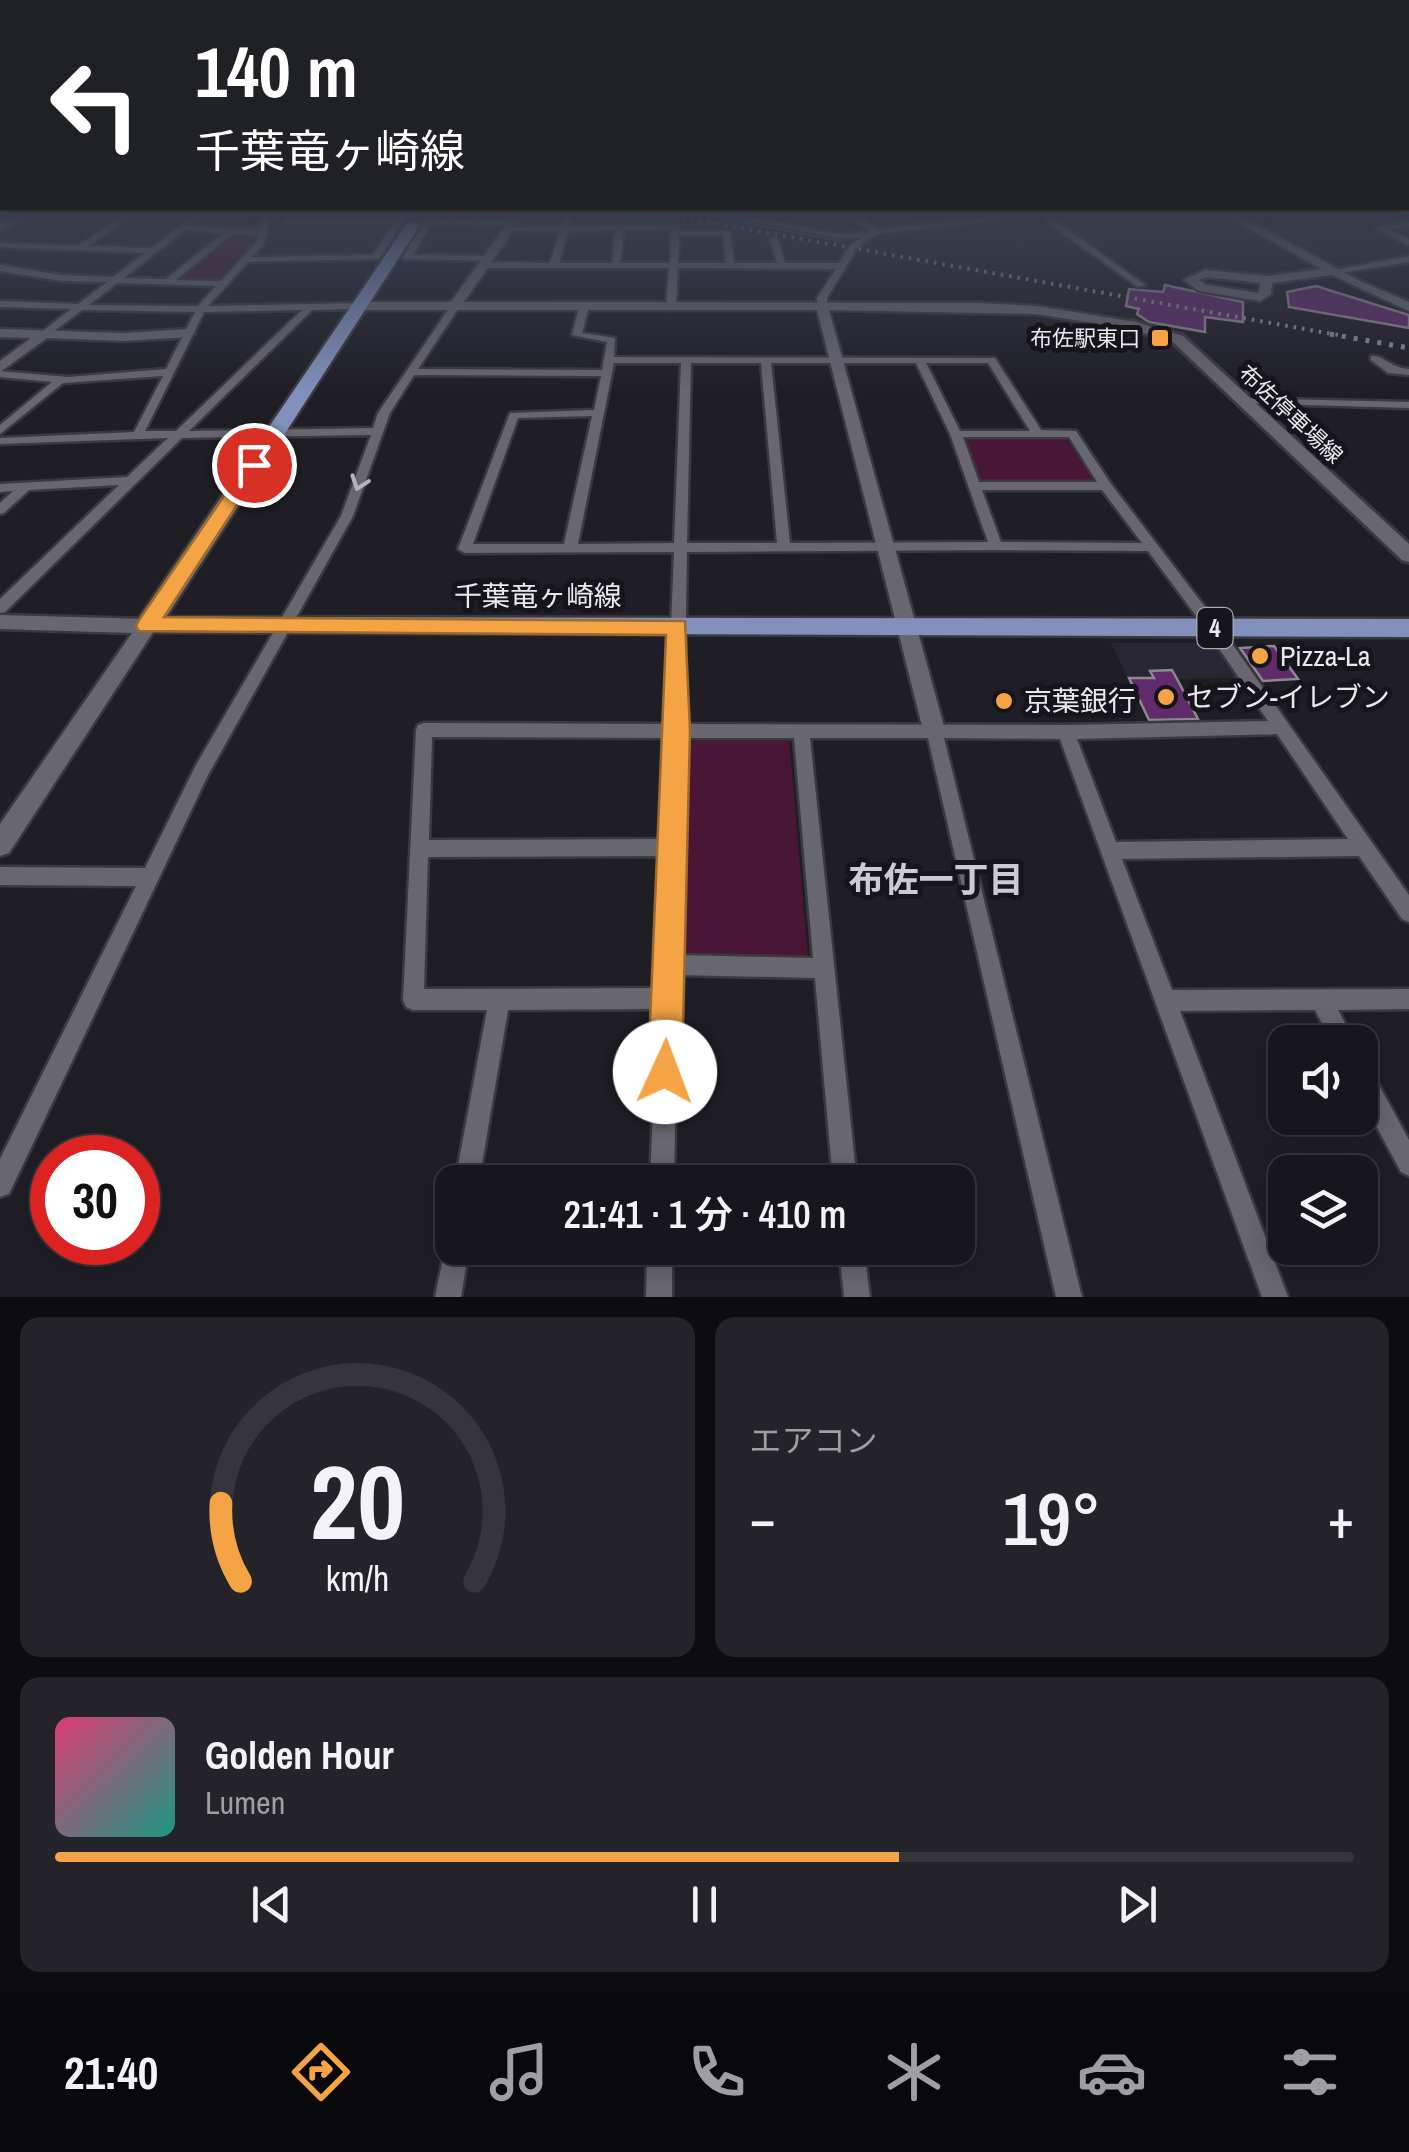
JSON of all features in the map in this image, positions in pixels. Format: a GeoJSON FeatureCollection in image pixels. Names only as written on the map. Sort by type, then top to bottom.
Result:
{"type":"FeatureCollection","features":[{"type":"Feature","properties":{"kind":"main road"},"geometry":{"type":"LineString","coordinates":[[147,626],[383,271]]}},
{"type":"Feature","properties":{"kind":"main road","name":"布佐停車場線"},"geometry":{"type":"LineString","coordinates":[[1132,325],[1172,336],[1409,555]]}},
{"type":"Feature","properties":{"kind":"main road","name":"千葉竜ヶ崎線"},"geometry":{"type":"LineString","coordinates":[[147,626],[1409,628]]}},
{"type":"Feature","properties":{"kind":"street"},"geometry":{"type":"LineString","coordinates":[[15,271],[61,278],[223,284]]}},
{"type":"Feature","properties":{"kind":"street"},"geometry":{"type":"LineString","coordinates":[[0,371],[127,271]]}},
{"type":"Feature","properties":{"kind":"street"},"geometry":{"type":"LineString","coordinates":[[168,281],[181,271]]}},
{"type":"Feature","properties":{"kind":"street"},"geometry":{"type":"LineString","coordinates":[[138,434],[202,307],[238,271]]}},
{"type":"Feature","properties":{"kind":"street"},"geometry":{"type":"LineString","coordinates":[[0,1185],[202,770],[347,516],[384,412],[481,271]]}},
{"type":"Feature","properties":{"kind":"street"},"geometry":{"type":"LineString","coordinates":[[672,307],[674,271]]}},
{"type":"Feature","properties":{"kind":"street"},"geometry":{"type":"LineString","coordinates":[[838,271],[822,298],[822,307],[909,628],[1069,1297]]}},
{"type":"Feature","properties":{"kind":"street"},"geometry":{"type":"LineString","coordinates":[[1121,271],[1142,285]]}},
{"type":"Feature","properties":{"kind":"street"},"geometry":{"type":"LineString","coordinates":[[1268,280],[1265,294],[1260,297],[1197,286],[1190,280],[1214,273],[1268,280],[1334,271],[1409,307]]}},
{"type":"Feature","properties":{"kind":"street"},"geometry":{"type":"LineString","coordinates":[[0,304],[75,309],[998,307],[1059,313],[1061,302],[1068,301],[1107,307],[1132,325]]}},
{"type":"Feature","properties":{"kind":"street"},"geometry":{"type":"LineString","coordinates":[[0,608],[310,307]]}},
{"type":"Feature","properties":{"kind":"street"},"geometry":{"type":"LineString","coordinates":[[570,550],[612,340],[578,335],[584,307]]}},
{"type":"Feature","properties":{"kind":"street"},"geometry":{"type":"LineString","coordinates":[[0,334],[124,338],[190,333]]}},
{"type":"Feature","properties":{"kind":"street"},"geometry":{"type":"LineString","coordinates":[[1374,358],[1409,384]]}},
{"type":"Feature","properties":{"kind":"street"},"geometry":{"type":"LineString","coordinates":[[919,359],[956,434],[996,546]]}},
{"type":"Feature","properties":{"kind":"street"},"geometry":{"type":"LineString","coordinates":[[410,372],[686,360],[990,360],[1038,434]]}},
{"type":"Feature","properties":{"kind":"street"},"geometry":{"type":"LineString","coordinates":[[662,1165],[686,360]]}},
{"type":"Feature","properties":{"kind":"street"},"geometry":{"type":"LineString","coordinates":[[766,360],[784,546]]}},
{"type":"Feature","properties":{"kind":"street"},"geometry":{"type":"LineString","coordinates":[[0,371],[60,380],[169,372]]}},
{"type":"Feature","properties":{"kind":"street"},"geometry":{"type":"LineString","coordinates":[[1392,371],[1409,372]]}},
{"type":"Feature","properties":{"kind":"street"},"geometry":{"type":"LineString","coordinates":[[0,431],[60,380]]}},
{"type":"Feature","properties":{"kind":"street"},"geometry":{"type":"LineString","coordinates":[[1244,401],[1409,405]]}},
{"type":"Feature","properties":{"kind":"street"},"geometry":{"type":"LineString","coordinates":[[600,413],[514,415],[465,550],[1151,546]]}},
{"type":"Feature","properties":{"kind":"street"},"geometry":{"type":"LineString","coordinates":[[0,441],[377,430]]}},
{"type":"Feature","properties":{"kind":"street"},"geometry":{"type":"LineString","coordinates":[[956,434],[1072,433],[1106,486],[1214,628],[1409,912]]}},
{"type":"Feature","properties":{"kind":"street"},"geometry":{"type":"LineString","coordinates":[[0,488],[130,480]]}},
{"type":"Feature","properties":{"kind":"street"},"geometry":{"type":"LineString","coordinates":[[0,510],[26,486]]}},
{"type":"Feature","properties":{"kind":"street"},"geometry":{"type":"LineString","coordinates":[[974,486],[1106,486]]}},
{"type":"Feature","properties":{"kind":"street"},"geometry":{"type":"LineString","coordinates":[[0,622],[147,626]]}},
{"type":"Feature","properties":{"kind":"street"},"geometry":{"type":"LineString","coordinates":[[0,845],[147,626]]}},
{"type":"Feature","properties":{"kind":"street"},"geometry":{"type":"LineString","coordinates":[[667,998],[412,1000],[422,849],[424,730],[1066,732],[1280,728]]}},
{"type":"Feature","properties":{"kind":"street"},"geometry":{"type":"LineString","coordinates":[[801,730],[843,1165]]}},
{"type":"Feature","properties":{"kind":"street"},"geometry":{"type":"LineString","coordinates":[[1066,732],[1275,1297]]}},
{"type":"Feature","properties":{"kind":"street"},"geometry":{"type":"LineString","coordinates":[[422,849],[672,847]]}},
{"type":"Feature","properties":{"kind":"street"},"geometry":{"type":"LineString","coordinates":[[1111,851],[1363,847]]}},
{"type":"Feature","properties":{"kind":"street"},"geometry":{"type":"LineString","coordinates":[[0,876],[150,877]]}},
{"type":"Feature","properties":{"kind":"street"},"geometry":{"type":"LineString","coordinates":[[668,965],[823,968]]}},
{"type":"Feature","properties":{"kind":"street"},"geometry":{"type":"LineString","coordinates":[[1166,1001],[1409,998]]}},
{"type":"Feature","properties":{"kind":"street"},"geometry":{"type":"LineString","coordinates":[[1321,1000],[1335,1025]]}},
{"type":"Feature","properties":{"kind":"street"},"geometry":{"type":"LineString","coordinates":[[470,1165],[499,1002]]}},
{"type":"Feature","properties":{"kind":"street"},"geometry":{"type":"LineString","coordinates":[[1378,1106],[1409,1164]]}},
{"type":"Feature","properties":{"kind":"street"},"geometry":{"type":"LineString","coordinates":[[448,1297],[453,1265]]}},
{"type":"Feature","properties":{"kind":"street"},"geometry":{"type":"LineString","coordinates":[[659,1297],[660,1265]]}},
{"type":"Feature","properties":{"kind":"street"},"geometry":{"type":"LineString","coordinates":[[854,1265],[857,1297]]}},
{"type":"Feature","properties":{"kind":"shaded area"},"geometry":{"type":"Polygon","coordinates":[[[182,271],[234,271],[223,284],[169,281],[182,271]]]}},
{"type":"Feature","properties":{"kind":"shaded area"},"geometry":{"type":"Polygon","coordinates":[[[963,438],[1065,438],[1095,481],[978,482],[963,438]]]}},
{"type":"Feature","properties":{"kind":"shaded area"},"geometry":{"type":"Polygon","coordinates":[[[1111,643],[1214,643],[1237,678],[1179,679],[1201,721],[1149,722],[1111,643]]]}},
{"type":"Feature","properties":{"kind":"shaded area"},"geometry":{"type":"Polygon","coordinates":[[[693,741],[789,741],[808,959],[680,959],[685,748],[693,741]]]}},
{"type":"Feature","properties":{"kind":"building"},"geometry":{"type":"Polygon","coordinates":[[[1165,285],[1243,302],[1243,322],[1205,317],[1205,332],[1149,322],[1137,314],[1139,309],[1126,306],[1129,289],[1163,292],[1165,285]]]}},
{"type":"Feature","properties":{"kind":"building"},"geometry":{"type":"Polygon","coordinates":[[[1316,286],[1409,315],[1409,328],[1289,307],[1287,292],[1316,286]]]}},
{"type":"Feature","properties":{"kind":"building"},"geometry":{"type":"Polygon","coordinates":[[[1274,646],[1298,679],[1263,681],[1240,648],[1274,646]]]}},
{"type":"Feature","properties":{"kind":"building"},"geometry":{"type":"Polygon","coordinates":[[[1172,670],[1198,719],[1149,720],[1129,678],[1154,678],[1150,671],[1172,670]]]}},
{"type":"Feature","properties":{"kind":"railway"},"geometry":{"type":"LineString","coordinates":[[979,271],[1344,336]]}},
{"type":"Feature","properties":{"kind":"railway"},"geometry":{"type":"LineString","coordinates":[[1330,334],[1409,348]]}},
{"type":"Feature","properties":{"kind":"place","name":"布佐駅東口"},"geometry":{"type":"Point","coordinates":[1160,338]}},
{"type":"Feature","properties":{"kind":"place","name":"Pizza-La"},"geometry":{"type":"Point","coordinates":[1260,656]}},
{"type":"Feature","properties":{"kind":"place","name":"セブン-イレブン"},"geometry":{"type":"Point","coordinates":[1166,697]}},
{"type":"Feature","properties":{"kind":"place","name":"京葉銀行"},"geometry":{"type":"Point","coordinates":[1004,701]}},
{"type":"Feature","properties":{"kind":"district","name":"布佐一丁目"},"geometry":{"type":"Point","coordinates":[936,879]}},
{"type":"Feature","properties":{"kind":"route"},"geometry":{"type":"LineString","coordinates":[[254,465],[147,626],[677,627],[665,1072]]}}]}
